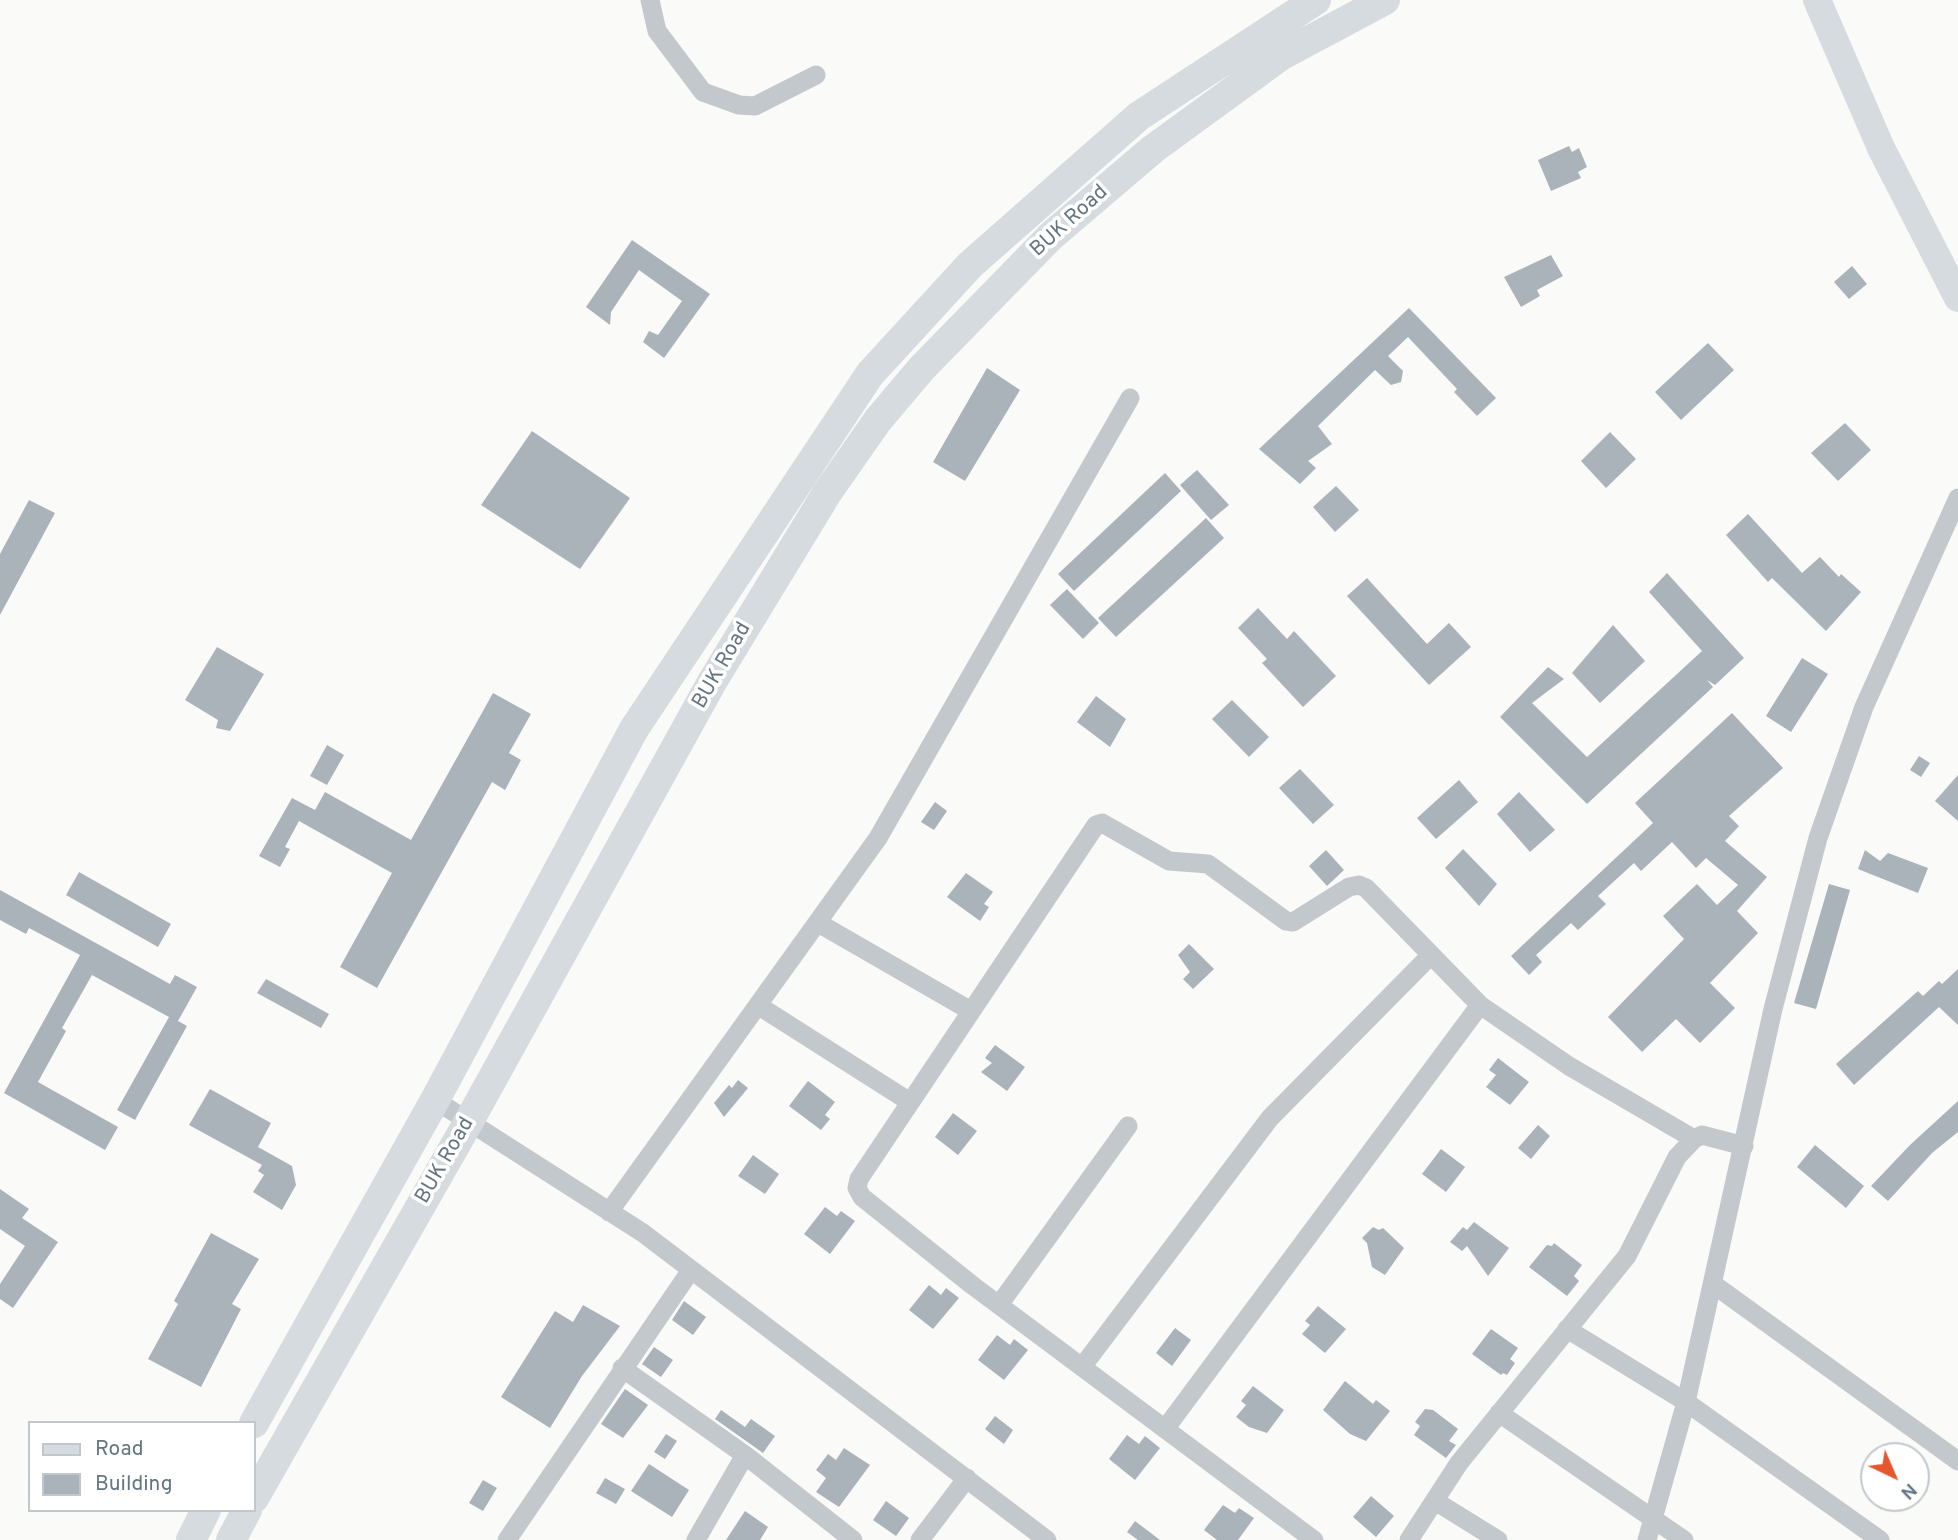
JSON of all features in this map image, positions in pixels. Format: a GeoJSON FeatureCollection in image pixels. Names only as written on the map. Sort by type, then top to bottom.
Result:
{"type":"FeatureCollection","features":[{"type":"Feature","properties":{"kind":"main road","name":"BUK Road"},"geometry":{"type":"LineString","coordinates":[[255,1421],[435,1100],[634,729],[870,374],[970,265],[1139,116],[1316,0]]}},
{"type":"Feature","properties":{"kind":"main road","name":"BUK Road"},"geometry":{"type":"LineString","coordinates":[[256,1494],[469,1121],[712,682],[827,493],[878,420],[922,368],[1051,236],[1153,149],[1282,55],[1385,0]]}},
{"type":"Feature","properties":{"kind":"main road"},"geometry":{"type":"LineString","coordinates":[[191,1540],[205,1512]]}},
{"type":"Feature","properties":{"kind":"main road"},"geometry":{"type":"LineString","coordinates":[[231,1540],[246,1512]]}},
{"type":"Feature","properties":{"kind":"street"},"geometry":{"type":"LineString","coordinates":[[650,0],[657,31],[703,92],[739,104],[755,106],[816,75]]}},
{"type":"Feature","properties":{"kind":"street"},"geometry":{"type":"LineString","coordinates":[[1817,0],[1881,148],[1958,298]]}},
{"type":"Feature","properties":{"kind":"street"},"geometry":{"type":"LineString","coordinates":[[609,1212],[820,924],[878,838],[1130,398]]}},
{"type":"Feature","properties":{"kind":"street"},"geometry":{"type":"LineString","coordinates":[[1647,1540],[1655,1520],[1686,1402],[1773,1009],[1818,838],[1864,707],[1958,498]]}},
{"type":"Feature","properties":{"kind":"street"},"geometry":{"type":"LineString","coordinates":[[1314,1540],[999,1304],[862,1196],[857,1188],[859,1179],[1096,825],[1102,823],[1168,861],[1208,864],[1286,921],[1293,922],[1349,887],[1359,885],[1366,888],[1480,1005],[1569,1066],[1693,1139]]}},
{"type":"Feature","properties":{"kind":"street"},"geometry":{"type":"LineString","coordinates":[[820,924],[971,1011]]}},
{"type":"Feature","properties":{"kind":"street"},"geometry":{"type":"LineString","coordinates":[[1082,1367],[1270,1118],[1431,955]]}},
{"type":"Feature","properties":{"kind":"street"},"geometry":{"type":"LineString","coordinates":[[1165,1429],[1480,1005]]}},
{"type":"Feature","properties":{"kind":"street"},"geometry":{"type":"LineString","coordinates":[[759,1006],[911,1102]]}},
{"type":"Feature","properties":{"kind":"street"},"geometry":{"type":"LineString","coordinates":[[435,1100],[609,1212],[691,1270],[1047,1540]]}},
{"type":"Feature","properties":{"kind":"street"},"geometry":{"type":"LineString","coordinates":[[999,1304],[1128,1126]]}},
{"type":"Feature","properties":{"kind":"street"},"geometry":{"type":"LineString","coordinates":[[1409,1540],[1460,1463],[1627,1256],[1677,1157],[1693,1139],[1702,1135],[1744,1146]]}},
{"type":"Feature","properties":{"kind":"street"},"geometry":{"type":"LineString","coordinates":[[507,1540],[622,1367],[691,1270]]}},
{"type":"Feature","properties":{"kind":"street"},"geometry":{"type":"LineString","coordinates":[[1713,1284],[1958,1461]]}},
{"type":"Feature","properties":{"kind":"street"},"geometry":{"type":"LineString","coordinates":[[1567,1329],[1686,1402],[1880,1540]]}},
{"type":"Feature","properties":{"kind":"street"},"geometry":{"type":"LineString","coordinates":[[622,1367],[745,1455],[853,1540]]}},
{"type":"Feature","properties":{"kind":"street"},"geometry":{"type":"LineString","coordinates":[[1499,1413],[1684,1540]]}},
{"type":"Feature","properties":{"kind":"street"},"geometry":{"type":"LineString","coordinates":[[695,1540],[745,1455]]}},
{"type":"Feature","properties":{"kind":"street"},"geometry":{"type":"LineString","coordinates":[[920,1540],[967,1478]]}},
{"type":"Feature","properties":{"kind":"street"},"geometry":{"type":"LineString","coordinates":[[1435,1501],[1498,1540]]}},
{"type":"Feature","properties":{"kind":"building"},"geometry":{"type":"Polygon","coordinates":[[[1569,146],[1572,152],[1579,148],[1587,167],[1578,172],[1581,178],[1551,191],[1538,160],[1569,146]]]}},
{"type":"Feature","properties":{"kind":"building"},"geometry":{"type":"Polygon","coordinates":[[[632,240],[710,294],[664,358],[643,342],[649,331],[658,335],[682,301],[639,270],[611,312],[610,325],[586,307],[632,240]]]}},
{"type":"Feature","properties":{"kind":"building"},"geometry":{"type":"Polygon","coordinates":[[[1551,255],[1563,276],[1537,290],[1540,296],[1521,307],[1504,277],[1551,255]]]}},
{"type":"Feature","properties":{"kind":"building"},"geometry":{"type":"Polygon","coordinates":[[[1852,266],[1867,284],[1849,299],[1834,282],[1852,266]]]}},
{"type":"Feature","properties":{"kind":"building"},"geometry":{"type":"Polygon","coordinates":[[[1409,308],[1496,398],[1477,416],[1454,392],[1457,389],[1408,337],[1388,356],[1403,371],[1401,382],[1391,385],[1375,370],[1318,426],[1332,444],[1308,461],[1316,468],[1300,484],[1259,449],[1409,308]]]}},
{"type":"Feature","properties":{"kind":"building"},"geometry":{"type":"Polygon","coordinates":[[[1708,343],[1734,370],[1681,420],[1655,392],[1708,343]]]}},
{"type":"Feature","properties":{"kind":"building"},"geometry":{"type":"Polygon","coordinates":[[[987,368],[1020,390],[965,481],[933,462],[987,368]]]}},
{"type":"Feature","properties":{"kind":"building"},"geometry":{"type":"Polygon","coordinates":[[[1845,423],[1871,450],[1838,481],[1811,453],[1845,423]]]}},
{"type":"Feature","properties":{"kind":"building"},"geometry":{"type":"Polygon","coordinates":[[[532,431],[630,498],[580,569],[481,505],[532,431]]]}},
{"type":"Feature","properties":{"kind":"building"},"geometry":{"type":"Polygon","coordinates":[[[1610,432],[1636,459],[1606,488],[1581,461],[1610,432]]]}},
{"type":"Feature","properties":{"kind":"building"},"geometry":{"type":"Polygon","coordinates":[[[1197,470],[1229,505],[1211,520],[1180,485],[1197,470]]]}},
{"type":"Feature","properties":{"kind":"building"},"geometry":{"type":"Polygon","coordinates":[[[1165,473],[1181,491],[1074,591],[1058,574],[1165,473]]]}},
{"type":"Feature","properties":{"kind":"building"},"geometry":{"type":"Polygon","coordinates":[[[1336,486],[1359,510],[1335,532],[1313,507],[1336,486]]]}},
{"type":"Feature","properties":{"kind":"building"},"geometry":{"type":"Polygon","coordinates":[[[29,500],[55,513],[0,615],[0,554],[29,500]]]}},
{"type":"Feature","properties":{"kind":"building"},"geometry":{"type":"Polygon","coordinates":[[[1748,514],[1802,573],[1820,557],[1839,577],[1841,574],[1861,592],[1826,631],[1772,578],[1768,582],[1726,535],[1748,514]]]}},
{"type":"Feature","properties":{"kind":"building"},"geometry":{"type":"Polygon","coordinates":[[[1206,518],[1224,538],[1116,637],[1098,618],[1206,518]]]}},
{"type":"Feature","properties":{"kind":"building"},"geometry":{"type":"Polygon","coordinates":[[[1667,573],[1744,658],[1715,685],[1707,680],[1713,687],[1587,804],[1500,717],[1548,667],[1564,679],[1532,703],[1587,757],[1702,651],[1649,592],[1667,573]]]}},
{"type":"Feature","properties":{"kind":"building"},"geometry":{"type":"Polygon","coordinates":[[[1367,578],[1427,644],[1449,623],[1471,647],[1429,685],[1347,596],[1367,578]]]}},
{"type":"Feature","properties":{"kind":"building"},"geometry":{"type":"Polygon","coordinates":[[[1067,589],[1099,623],[1083,639],[1050,605],[1067,589]]]}},
{"type":"Feature","properties":{"kind":"building"},"geometry":{"type":"Polygon","coordinates":[[[1258,608],[1287,639],[1294,631],[1336,676],[1303,707],[1262,663],[1267,659],[1238,628],[1258,608]]]}},
{"type":"Feature","properties":{"kind":"building"},"geometry":{"type":"Polygon","coordinates":[[[1613,625],[1645,661],[1600,703],[1572,673],[1613,625]]]}},
{"type":"Feature","properties":{"kind":"building"},"geometry":{"type":"Polygon","coordinates":[[[217,647],[264,674],[230,731],[216,728],[218,720],[185,700],[217,647]]]}},
{"type":"Feature","properties":{"kind":"building"},"geometry":{"type":"Polygon","coordinates":[[[1802,658],[1828,674],[1791,732],[1766,716],[1802,658]]]}},
{"type":"Feature","properties":{"kind":"building"},"geometry":{"type":"Polygon","coordinates":[[[493,693],[531,714],[509,753],[521,760],[505,790],[492,782],[377,988],[340,967],[392,873],[299,821],[285,847],[290,849],[280,867],[259,856],[292,798],[315,810],[325,792],[411,840],[493,693]]]}},
{"type":"Feature","properties":{"kind":"building"},"geometry":{"type":"Polygon","coordinates":[[[1096,696],[1126,719],[1110,747],[1077,722],[1096,696]]]}},
{"type":"Feature","properties":{"kind":"building"},"geometry":{"type":"Polygon","coordinates":[[[1232,700],[1269,737],[1249,757],[1212,719],[1232,700]]]}},
{"type":"Feature","properties":{"kind":"building"},"geometry":{"type":"Polygon","coordinates":[[[1732,713],[1783,768],[1729,816],[1739,826],[1725,841],[1767,877],[1737,911],[1758,933],[1710,983],[1735,1008],[1700,1043],[1676,1019],[1642,1052],[1608,1017],[1684,939],[1663,916],[1697,884],[1717,905],[1738,885],[1706,858],[1696,868],[1672,842],[1641,871],[1634,863],[1598,896],[1606,904],[1578,930],[1571,923],[1536,955],[1542,962],[1529,975],[1511,956],[1653,823],[1635,803],[1732,713]]]}},
{"type":"Feature","properties":{"kind":"building"},"geometry":{"type":"Polygon","coordinates":[[[327,745],[344,755],[327,785],[310,776],[327,745]]]}},
{"type":"Feature","properties":{"kind":"building"},"geometry":{"type":"Polygon","coordinates":[[[1919,756],[1930,763],[1921,777],[1910,770],[1919,756]]]}},
{"type":"Feature","properties":{"kind":"building"},"geometry":{"type":"Polygon","coordinates":[[[1300,769],[1334,805],[1313,824],[1279,788],[1300,769]]]}},
{"type":"Feature","properties":{"kind":"building"},"geometry":{"type":"Polygon","coordinates":[[[1958,775],[1958,821],[1935,801],[1958,775]]]}},
{"type":"Feature","properties":{"kind":"building"},"geometry":{"type":"Polygon","coordinates":[[[1459,780],[1478,802],[1436,839],[1417,818],[1459,780]]]}},
{"type":"Feature","properties":{"kind":"building"},"geometry":{"type":"Polygon","coordinates":[[[1519,792],[1555,830],[1530,852],[1497,814],[1519,792]]]}},
{"type":"Feature","properties":{"kind":"building"},"geometry":{"type":"Polygon","coordinates":[[[935,802],[947,811],[934,830],[921,822],[935,802]]]}},
{"type":"Feature","properties":{"kind":"building"},"geometry":{"type":"Polygon","coordinates":[[[1463,849],[1497,884],[1479,906],[1445,868],[1463,849]]]}},
{"type":"Feature","properties":{"kind":"building"},"geometry":{"type":"Polygon","coordinates":[[[1326,850],[1344,870],[1327,886],[1309,866],[1326,850]]]}},
{"type":"Feature","properties":{"kind":"building"},"geometry":{"type":"Polygon","coordinates":[[[1865,850],[1880,861],[1888,853],[1928,868],[1918,893],[1858,869],[1865,850]]]}},
{"type":"Feature","properties":{"kind":"building"},"geometry":{"type":"Polygon","coordinates":[[[79,872],[171,924],[158,947],[66,895],[79,872]]]}},
{"type":"Feature","properties":{"kind":"building"},"geometry":{"type":"Polygon","coordinates":[[[966,873],[993,892],[984,904],[989,907],[980,921],[947,897],[966,873]]]}},
{"type":"Feature","properties":{"kind":"building"},"geometry":{"type":"Polygon","coordinates":[[[1829,884],[1850,890],[1816,1009],[1794,1003],[1829,884]]]}},
{"type":"Feature","properties":{"kind":"building"},"geometry":{"type":"Polygon","coordinates":[[[0,890],[170,984],[175,975],[197,987],[178,1021],[187,1026],[135,1120],[117,1110],[169,1017],[92,975],[62,1028],[66,1031],[38,1082],[118,1127],[105,1150],[4,1093],[80,955],[29,928],[26,934],[0,920],[0,890]]]}},
{"type":"Feature","properties":{"kind":"building"},"geometry":{"type":"Polygon","coordinates":[[[1189,944],[1214,969],[1193,989],[1183,979],[1190,972],[1178,955],[1189,944]]]}},
{"type":"Feature","properties":{"kind":"building"},"geometry":{"type":"Polygon","coordinates":[[[1958,969],[1958,1025],[1939,1007],[1854,1085],[1836,1064],[1918,991],[1923,996],[1939,981],[1942,984],[1958,969]]]}},
{"type":"Feature","properties":{"kind":"building"},"geometry":{"type":"Polygon","coordinates":[[[266,979],[329,1014],[321,1028],[257,993],[266,979]]]}},
{"type":"Feature","properties":{"kind":"building"},"geometry":{"type":"Polygon","coordinates":[[[995,1045],[1025,1067],[1007,1091],[981,1072],[992,1063],[985,1058],[995,1045]]]}},
{"type":"Feature","properties":{"kind":"building"},"geometry":{"type":"Polygon","coordinates":[[[1498,1058],[1529,1082],[1510,1105],[1486,1087],[1496,1075],[1489,1070],[1498,1058]]]}},
{"type":"Feature","properties":{"kind":"building"},"geometry":{"type":"Polygon","coordinates":[[[738,1080],[748,1088],[724,1117],[714,1103],[729,1085],[732,1088],[738,1080]]]}},
{"type":"Feature","properties":{"kind":"building"},"geometry":{"type":"Polygon","coordinates":[[[808,1081],[835,1102],[825,1115],[830,1119],[821,1130],[789,1106],[808,1081]]]}},
{"type":"Feature","properties":{"kind":"building"},"geometry":{"type":"Polygon","coordinates":[[[210,1089],[271,1123],[258,1147],[292,1166],[296,1185],[282,1210],[253,1192],[264,1175],[258,1171],[262,1165],[189,1125],[210,1089]]]}},
{"type":"Feature","properties":{"kind":"building"},"geometry":{"type":"Polygon","coordinates":[[[1958,1101],[1958,1132],[1932,1153],[1888,1201],[1871,1186],[1958,1101]]]}},
{"type":"Feature","properties":{"kind":"building"},"geometry":{"type":"Polygon","coordinates":[[[953,1113],[977,1131],[958,1155],[935,1137],[953,1113]]]}},
{"type":"Feature","properties":{"kind":"building"},"geometry":{"type":"Polygon","coordinates":[[[1538,1125],[1550,1136],[1531,1159],[1518,1148],[1538,1125]]]}},
{"type":"Feature","properties":{"kind":"building"},"geometry":{"type":"Polygon","coordinates":[[[1815,1145],[1864,1186],[1846,1208],[1797,1167],[1815,1145]]]}},
{"type":"Feature","properties":{"kind":"building"},"geometry":{"type":"Polygon","coordinates":[[[1441,1149],[1465,1167],[1446,1192],[1422,1174],[1441,1149]]]}},
{"type":"Feature","properties":{"kind":"building"},"geometry":{"type":"Polygon","coordinates":[[[753,1155],[779,1174],[765,1194],[738,1176],[753,1155]]]}},
{"type":"Feature","properties":{"kind":"building"},"geometry":{"type":"Polygon","coordinates":[[[0,1189],[29,1209],[22,1218],[58,1242],[13,1308],[0,1299],[0,1284],[25,1246],[0,1229],[0,1189]]]}},
{"type":"Feature","properties":{"kind":"building"},"geometry":{"type":"Polygon","coordinates":[[[825,1207],[837,1216],[841,1211],[855,1221],[830,1254],[804,1234],[825,1207]]]}},
{"type":"Feature","properties":{"kind":"building"},"geometry":{"type":"Polygon","coordinates":[[[1474,1222],[1509,1248],[1488,1276],[1467,1246],[1462,1251],[1450,1242],[1463,1227],[1467,1230],[1474,1222]]]}},
{"type":"Feature","properties":{"kind":"building"},"geometry":{"type":"Polygon","coordinates":[[[1373,1227],[1379,1230],[1383,1228],[1404,1248],[1385,1275],[1372,1267],[1367,1243],[1362,1238],[1373,1227]]]}},
{"type":"Feature","properties":{"kind":"building"},"geometry":{"type":"Polygon","coordinates":[[[211,1233],[259,1259],[232,1304],[241,1309],[201,1387],[148,1359],[178,1304],[174,1301],[211,1233]]]}},
{"type":"Feature","properties":{"kind":"building"},"geometry":{"type":"Polygon","coordinates":[[[1554,1243],[1582,1265],[1574,1276],[1579,1281],[1567,1296],[1529,1267],[1547,1245],[1552,1246],[1554,1243]]]}},
{"type":"Feature","properties":{"kind":"building"},"geometry":{"type":"Polygon","coordinates":[[[929,1285],[941,1295],[946,1288],[959,1298],[933,1329],[909,1310],[929,1285]]]}},
{"type":"Feature","properties":{"kind":"building"},"geometry":{"type":"Polygon","coordinates":[[[684,1301],[706,1317],[693,1335],[672,1320],[684,1301]]]}},
{"type":"Feature","properties":{"kind":"building"},"geometry":{"type":"Polygon","coordinates":[[[583,1305],[620,1326],[582,1376],[550,1428],[501,1397],[555,1311],[573,1322],[583,1305]]]}},
{"type":"Feature","properties":{"kind":"building"},"geometry":{"type":"Polygon","coordinates":[[[1318,1306],[1346,1329],[1325,1353],[1302,1334],[1310,1325],[1305,1321],[1318,1306]]]}},
{"type":"Feature","properties":{"kind":"building"},"geometry":{"type":"Polygon","coordinates":[[[1175,1328],[1191,1340],[1172,1366],[1156,1353],[1175,1328]]]}},
{"type":"Feature","properties":{"kind":"building"},"geometry":{"type":"Polygon","coordinates":[[[1491,1329],[1518,1348],[1510,1359],[1515,1363],[1507,1375],[1501,1375],[1472,1354],[1491,1329]]]}},
{"type":"Feature","properties":{"kind":"building"},"geometry":{"type":"Polygon","coordinates":[[[997,1335],[1010,1345],[1014,1339],[1028,1350],[1004,1380],[978,1360],[997,1335]]]}},
{"type":"Feature","properties":{"kind":"building"},"geometry":{"type":"Polygon","coordinates":[[[654,1347],[673,1360],[661,1377],[642,1364],[654,1347]]]}},
{"type":"Feature","properties":{"kind":"building"},"geometry":{"type":"Polygon","coordinates":[[[1345,1381],[1373,1404],[1376,1400],[1390,1411],[1366,1441],[1350,1434],[1323,1410],[1345,1381]]]}},
{"type":"Feature","properties":{"kind":"building"},"geometry":{"type":"Polygon","coordinates":[[[1253,1386],[1284,1410],[1267,1433],[1249,1427],[1236,1417],[1246,1405],[1241,1401],[1253,1386]]]}},
{"type":"Feature","properties":{"kind":"building"},"geometry":{"type":"Polygon","coordinates":[[[625,1389],[648,1405],[623,1438],[601,1424],[625,1389]]]}},
{"type":"Feature","properties":{"kind":"building"},"geometry":{"type":"Polygon","coordinates":[[[1425,1409],[1433,1410],[1458,1429],[1449,1441],[1456,1445],[1446,1458],[1414,1435],[1420,1426],[1415,1422],[1425,1409]]]}},
{"type":"Feature","properties":{"kind":"building"},"geometry":{"type":"Polygon","coordinates":[[[721,1410],[745,1427],[751,1419],[775,1436],[763,1453],[715,1419],[721,1410]]]}},
{"type":"Feature","properties":{"kind":"building"},"geometry":{"type":"Polygon","coordinates":[[[995,1416],[1013,1430],[1004,1444],[985,1429],[995,1416]]]}},
{"type":"Feature","properties":{"kind":"building"},"geometry":{"type":"Polygon","coordinates":[[[666,1434],[677,1441],[665,1459],[654,1452],[666,1434]]]}},
{"type":"Feature","properties":{"kind":"building"},"geometry":{"type":"Polygon","coordinates":[[[1127,1435],[1139,1444],[1145,1436],[1160,1448],[1135,1480],[1109,1459],[1127,1435]]]}},
{"type":"Feature","properties":{"kind":"building"},"geometry":{"type":"Polygon","coordinates":[[[844,1448],[870,1465],[839,1507],[816,1492],[826,1478],[816,1470],[828,1454],[836,1460],[844,1448]]]}},
{"type":"Feature","properties":{"kind":"building"},"geometry":{"type":"Polygon","coordinates":[[[649,1464],[689,1490],[672,1517],[631,1491],[649,1464]]]}},
{"type":"Feature","properties":{"kind":"building"},"geometry":{"type":"Polygon","coordinates":[[[605,1478],[625,1489],[616,1504],[596,1493],[605,1478]]]}},
{"type":"Feature","properties":{"kind":"building"},"geometry":{"type":"Polygon","coordinates":[[[483,1480],[497,1488],[483,1511],[469,1503],[483,1480]]]}},
{"type":"Feature","properties":{"kind":"building"},"geometry":{"type":"Polygon","coordinates":[[[1371,1496],[1394,1516],[1376,1537],[1353,1517],[1371,1496]]]}},
{"type":"Feature","properties":{"kind":"building"},"geometry":{"type":"Polygon","coordinates":[[[886,1501],[909,1518],[896,1536],[873,1520],[886,1501]]]}},
{"type":"Feature","properties":{"kind":"building"},"geometry":{"type":"Polygon","coordinates":[[[1223,1505],[1235,1513],[1239,1508],[1254,1518],[1238,1540],[1217,1540],[1204,1530],[1223,1505]]]}},
{"type":"Feature","properties":{"kind":"building"},"geometry":{"type":"Polygon","coordinates":[[[745,1511],[768,1527],[760,1540],[726,1540],[745,1511]]]}},
{"type":"Feature","properties":{"kind":"building"},"geometry":{"type":"Polygon","coordinates":[[[1135,1521],[1160,1540],[1138,1540],[1127,1532],[1135,1521]]]}}]}
